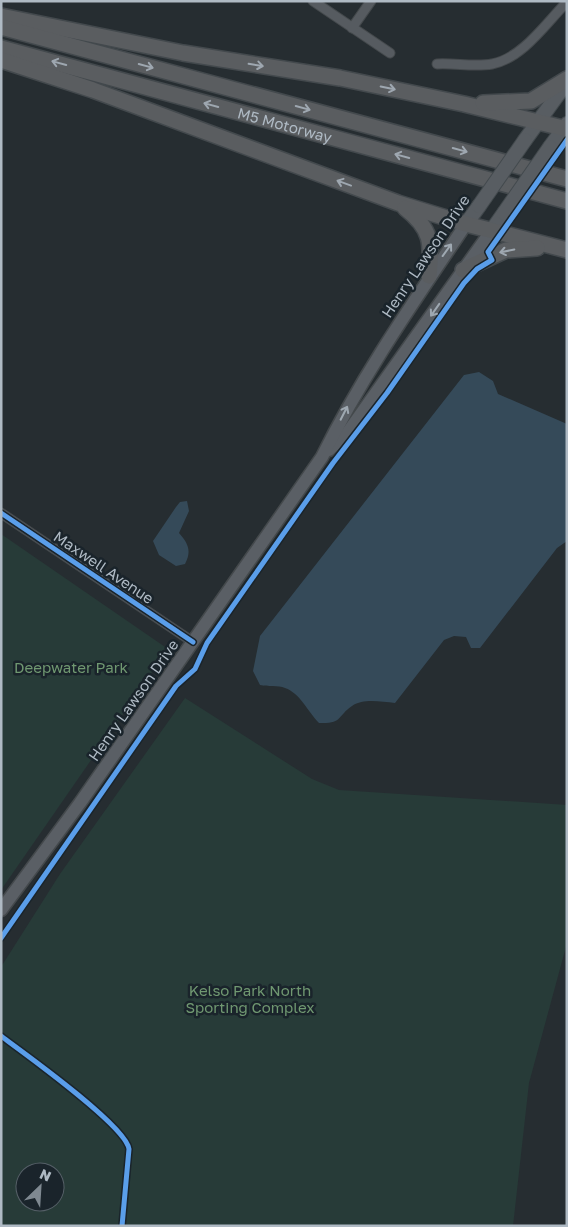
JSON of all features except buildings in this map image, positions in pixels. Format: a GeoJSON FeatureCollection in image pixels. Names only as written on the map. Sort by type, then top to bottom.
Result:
{"type":"FeatureCollection","features":[{"type":"Feature","properties":{"kind":"highway"},"geometry":{"type":"LineString","coordinates":[[1,16],[183,53],[340,78],[565,127]]}},
{"type":"Feature","properties":{"kind":"highway","name":"M5 Motorway"},"geometry":{"type":"LineString","coordinates":[[1,27],[567,179]]}},
{"type":"Feature","properties":{"kind":"highway","name":"M5 Motorway"},"geometry":{"type":"LineString","coordinates":[[1,48],[567,201]]}},
{"type":"Feature","properties":{"kind":"highway"},"geometry":{"type":"LineString","coordinates":[[1,60],[103,93],[398,203],[466,224],[561,249]]}},
{"type":"Feature","properties":{"kind":"highway"},"geometry":{"type":"LineString","coordinates":[[464,104],[531,101],[567,80]]}},
{"type":"Feature","properties":{"kind":"highway"},"geometry":{"type":"LineString","coordinates":[[398,203],[417,218],[429,234],[431,254],[429,276]]}},
{"type":"Feature","properties":{"kind":"highway"},"geometry":{"type":"LineString","coordinates":[[463,270],[506,250],[529,248],[561,249]]}},
{"type":"Feature","properties":{"kind":"main road","name":"Henry Lawson Drive"},"geometry":{"type":"LineString","coordinates":[[1,910],[193,642],[322,457],[346,408],[429,276],[567,80]]}},
{"type":"Feature","properties":{"kind":"main road","name":"Henry Lawson Drive"},"geometry":{"type":"LineString","coordinates":[[322,457],[348,432],[565,127]]}},
{"type":"Feature","properties":{"kind":"street"},"geometry":{"type":"LineString","coordinates":[[312,1],[390,53]]}},
{"type":"Feature","properties":{"kind":"street"},"geometry":{"type":"LineString","coordinates":[[352,28],[371,1]]}},
{"type":"Feature","properties":{"kind":"street"},"geometry":{"type":"LineString","coordinates":[[437,64],[485,64],[501,61],[523,47],[567,2]]}},
{"type":"Feature","properties":{"kind":"street","name":"Maxwell Avenue"},"geometry":{"type":"LineString","coordinates":[[1,513],[193,642]]}},
{"type":"Feature","properties":{"kind":"green space","name":"Deepwater Park"},"geometry":{"type":"Polygon","coordinates":[[[1,534],[168,649],[1,890],[1,534]]]}},
{"type":"Feature","properties":{"kind":"green space","name":"Kelso Park North Sporting Complex"},"geometry":{"type":"Polygon","coordinates":[[[185,698],[312,779],[339,790],[567,805],[567,943],[529,1083],[513,1226],[1,1226],[1,967],[60,874],[185,698]]]}},
{"type":"Feature","properties":{"kind":"water"},"geometry":{"type":"Polygon","coordinates":[[[479,372],[493,381],[498,394],[567,424],[567,541],[557,548],[480,648],[471,648],[466,637],[454,636],[444,640],[395,703],[362,702],[352,706],[336,721],[319,723],[290,690],[260,685],[253,671],[260,636],[464,375],[479,372]]]}},
{"type":"Feature","properties":{"kind":"water"},"geometry":{"type":"Polygon","coordinates":[[[187,501],[189,511],[179,533],[185,540],[189,551],[185,564],[176,566],[159,555],[153,541],[180,502],[187,501]]]}},
{"type":"Feature","properties":{"kind":"cycle path"},"geometry":{"type":"LineString","coordinates":[[1,938],[176,686],[195,669],[207,643],[333,463],[387,393],[464,283],[477,269],[492,260],[488,252],[567,140]]}},
{"type":"Feature","properties":{"kind":"cycle path"},"geometry":{"type":"LineString","coordinates":[[1,513],[193,642]]}},
{"type":"Feature","properties":{"kind":"cycle path"},"geometry":{"type":"LineString","coordinates":[[1,1036],[72,1090],[124,1138],[129,1149],[122,1226]]}}]}
